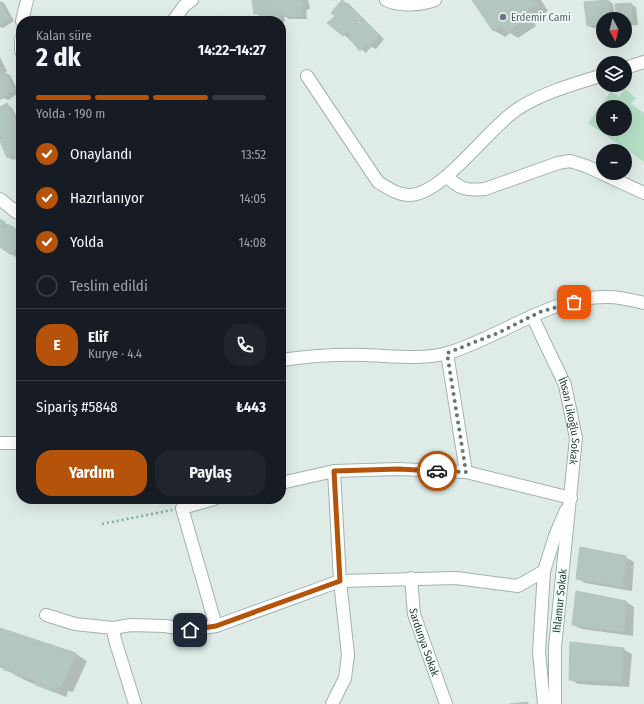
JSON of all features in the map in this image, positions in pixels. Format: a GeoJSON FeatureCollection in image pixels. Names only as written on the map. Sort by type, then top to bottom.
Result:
{"type":"FeatureCollection","features":[{"type":"Feature","properties":{"kind":"street"},"geometry":{"type":"LineString","coordinates":[[23,16],[27,0]]}},
{"type":"Feature","properties":{"kind":"street"},"geometry":{"type":"LineString","coordinates":[[177,16],[184,6],[192,0]]}},
{"type":"Feature","properties":{"kind":"street"},"geometry":{"type":"LineString","coordinates":[[386,0],[406,4],[422,4],[435,0]]}},
{"type":"Feature","properties":{"kind":"street"},"geometry":{"type":"LineString","coordinates":[[632,66],[644,62]]}},
{"type":"Feature","properties":{"kind":"street"},"geometry":{"type":"LineString","coordinates":[[307,76],[378,182],[393,192],[409,195],[425,192],[447,176],[491,132],[518,109],[551,91],[596,77]]}},
{"type":"Feature","properties":{"kind":"street"},"geometry":{"type":"LineString","coordinates":[[447,176],[460,188],[472,191],[485,188],[558,162],[570,161],[586,166],[644,193]]}},
{"type":"Feature","properties":{"kind":"street"},"geometry":{"type":"LineString","coordinates":[[0,199],[16,212]]}},
{"type":"Feature","properties":{"kind":"street"},"geometry":{"type":"LineString","coordinates":[[286,360],[333,355],[418,357],[447,353],[498,333],[532,316],[564,304],[607,296],[644,303]]}},
{"type":"Feature","properties":{"kind":"street","name":"İhsan Likoğlu Sokak"},"geometry":{"type":"LineString","coordinates":[[532,316],[564,385],[576,438],[571,498]]}},
{"type":"Feature","properties":{"kind":"street"},"geometry":{"type":"LineString","coordinates":[[447,353],[466,472]]}},
{"type":"Feature","properties":{"kind":"street"},"geometry":{"type":"LineString","coordinates":[[0,443],[16,443]]}},
{"type":"Feature","properties":{"kind":"street"},"geometry":{"type":"LineString","coordinates":[[286,482],[334,471],[398,469],[466,472],[571,498],[554,536],[544,571],[539,652],[544,704]]}},
{"type":"Feature","properties":{"kind":"street"},"geometry":{"type":"LineString","coordinates":[[332,704],[344,678],[348,655],[340,581],[334,471]]}},
{"type":"Feature","properties":{"kind":"street","name":"Ihlamur Sokak"},"geometry":{"type":"LineString","coordinates":[[555,704],[555,647],[571,498]]}},
{"type":"Feature","properties":{"kind":"street"},"geometry":{"type":"LineString","coordinates":[[180,504],[216,626]]}},
{"type":"Feature","properties":{"kind":"street"},"geometry":{"type":"LineString","coordinates":[[46,615],[75,624],[113,628],[131,625],[164,626],[190,630],[216,626],[340,581],[456,578],[518,586],[544,571]]}},
{"type":"Feature","properties":{"kind":"street","name":"Sardunya Sokak"},"geometry":{"type":"LineString","coordinates":[[411,578],[414,614],[446,704]]}},
{"type":"Feature","properties":{"kind":"street"},"geometry":{"type":"LineString","coordinates":[[113,628],[115,640],[135,704]]}},
{"type":"Feature","properties":{"kind":"path"},"geometry":{"type":"LineString","coordinates":[[102,524],[176,504]]}},
{"type":"Feature","properties":{"kind":"green space"},"geometry":{"type":"Polygon","coordinates":[[[610,92],[619,97],[623,92],[629,92],[636,98],[632,103],[632,100],[605,100],[610,92]]]}},
{"type":"Feature","properties":{"kind":"green space"},"geometry":{"type":"Polygon","coordinates":[[[632,105],[644,113],[644,162],[632,154],[632,144],[618,144],[607,136],[632,136],[632,105]]]}},
{"type":"Feature","properties":{"kind":"green space"},"geometry":{"type":"Polygon","coordinates":[[[596,112],[596,129],[588,123],[596,112]]]}},
{"type":"Feature","properties":{"kind":"building"},"geometry":{"type":"Polygon","coordinates":[[[252,0],[304,0],[305,5],[301,8],[302,16],[282,16],[281,12],[279,13],[280,16],[259,16],[259,13],[254,14],[252,0]]]}},
{"type":"Feature","properties":{"kind":"building"},"geometry":{"type":"Polygon","coordinates":[[[342,0],[362,18],[358,22],[360,24],[364,20],[379,35],[370,46],[365,45],[360,51],[347,36],[350,33],[347,31],[343,36],[327,23],[335,16],[331,13],[342,0]]]}},
{"type":"Feature","properties":{"kind":"building","name":"Erdemir Cami"},"geometry":{"type":"Polygon","coordinates":[[[472,0],[535,0],[538,4],[522,14],[525,19],[506,32],[502,25],[493,31],[472,0]]]}},
{"type":"Feature","properties":{"kind":"building"},"geometry":{"type":"Polygon","coordinates":[[[608,0],[609,12],[596,12],[596,25],[587,26],[584,2],[608,0]]]}},
{"type":"Feature","properties":{"kind":"building"},"geometry":{"type":"Polygon","coordinates":[[[0,1],[9,18],[0,24],[0,1]]]}},
{"type":"Feature","properties":{"kind":"building"},"geometry":{"type":"Polygon","coordinates":[[[631,3],[631,12],[616,12],[615,4],[631,3]]]}},
{"type":"Feature","properties":{"kind":"building"},"geometry":{"type":"Polygon","coordinates":[[[4,71],[14,90],[2,98],[0,97],[0,73],[4,71]]]}},
{"type":"Feature","properties":{"kind":"building"},"geometry":{"type":"Polygon","coordinates":[[[7,103],[16,120],[16,128],[14,129],[16,132],[16,154],[14,153],[7,158],[0,141],[3,137],[0,136],[0,107],[7,103]]]}},
{"type":"Feature","properties":{"kind":"building"},"geometry":{"type":"Polygon","coordinates":[[[0,219],[5,222],[2,227],[5,229],[8,224],[16,229],[16,248],[11,255],[0,247],[0,219]]]}},
{"type":"Feature","properties":{"kind":"building"},"geometry":{"type":"Polygon","coordinates":[[[580,547],[626,556],[623,587],[576,579],[580,547]]]}},
{"type":"Feature","properties":{"kind":"building"},"geometry":{"type":"Polygon","coordinates":[[[576,591],[626,601],[624,632],[572,625],[576,591]]]}},
{"type":"Feature","properties":{"kind":"building"},"geometry":{"type":"Polygon","coordinates":[[[0,628],[76,653],[62,686],[57,686],[54,692],[36,685],[34,680],[15,675],[14,672],[4,670],[3,665],[0,665],[0,628]]]}},
{"type":"Feature","properties":{"kind":"building"},"geometry":{"type":"Polygon","coordinates":[[[570,642],[624,648],[621,682],[569,680],[570,642]]]}},
{"type":"Feature","properties":{"kind":"building"},"geometry":{"type":"Polygon","coordinates":[[[528,702],[528,704],[510,704],[528,702]]]}},
{"type":"Feature","properties":{"kind":"way so far"},"geometry":{"type":"LineString","coordinates":[[437,471],[466,472],[447,353],[498,333],[540,312],[574,302]]}},
{"type":"Feature","properties":{"kind":"place","name":"Erdemir Cami"},"geometry":{"type":"Point","coordinates":[503,17]}},
{"type":"Feature","properties":{"kind":"route"},"geometry":{"type":"LineString","coordinates":[[190,630],[216,626],[340,581],[334,471],[398,469],[437,471]]}}]}
